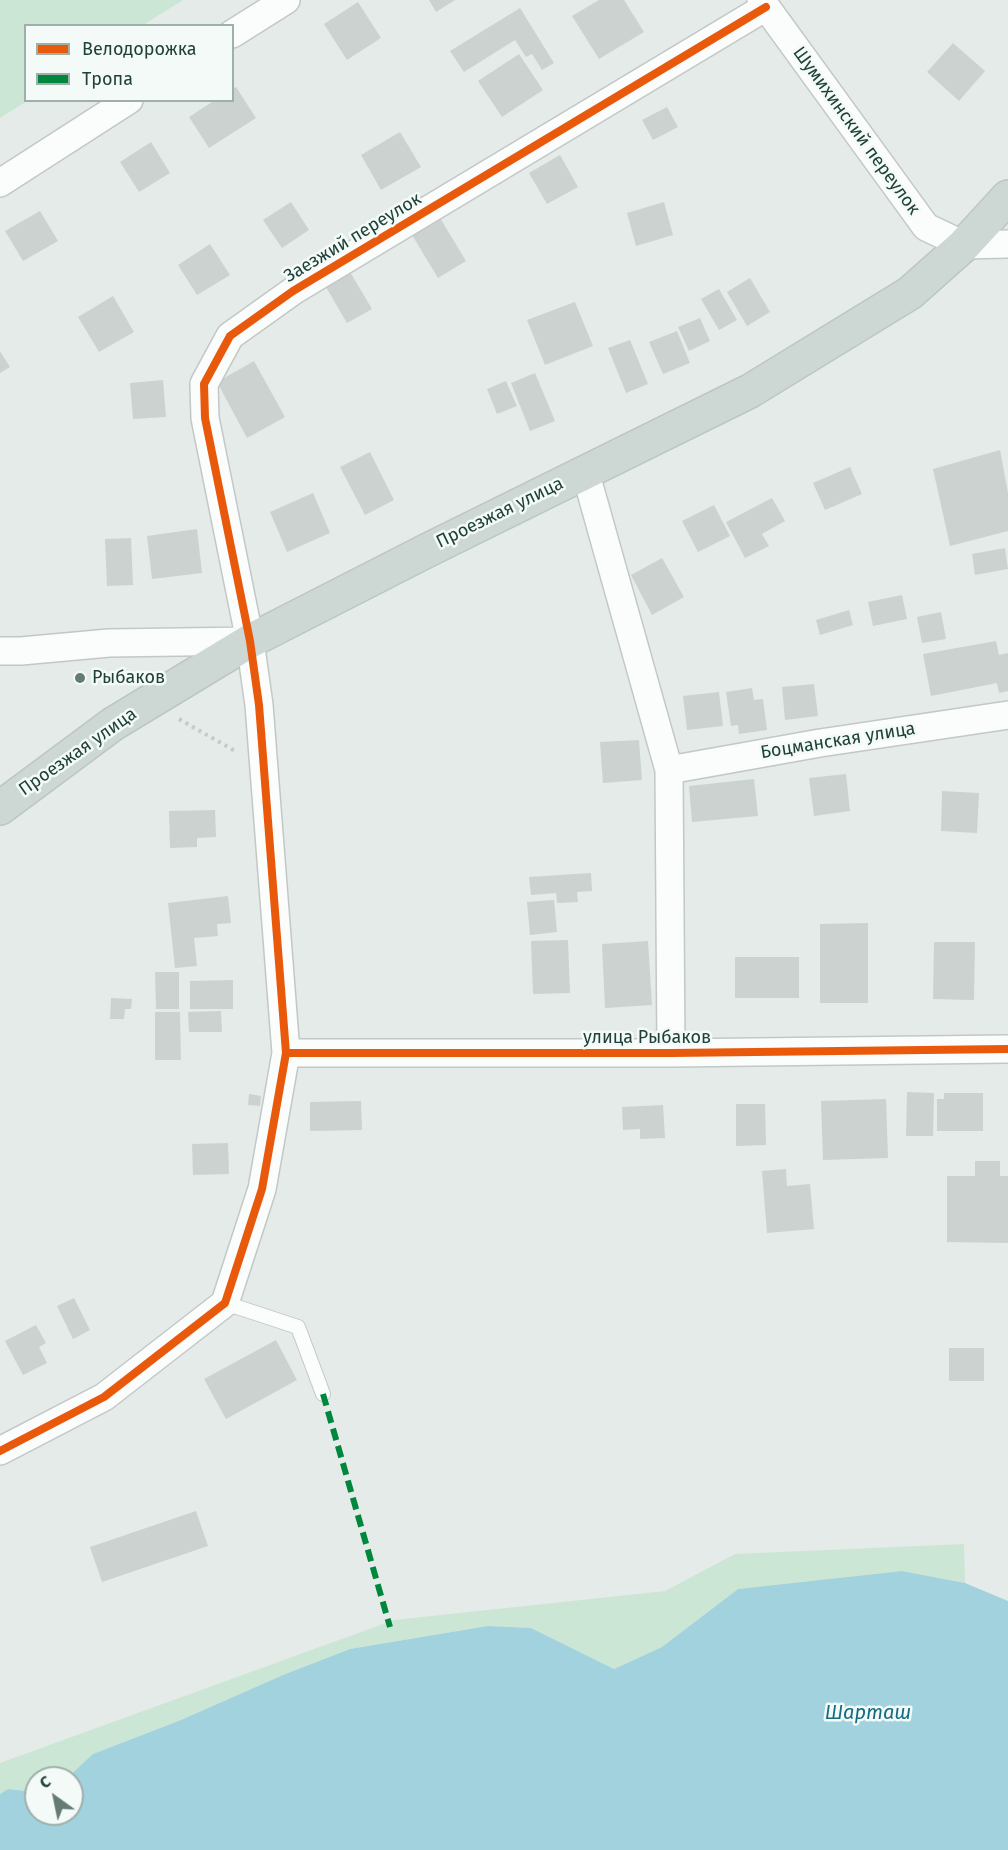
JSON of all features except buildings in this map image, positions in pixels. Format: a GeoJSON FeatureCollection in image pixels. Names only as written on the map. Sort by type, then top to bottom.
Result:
{"type":"FeatureCollection","features":[{"type":"Feature","properties":{"kind":"main road","name":"Проезжая улица"},"geometry":{"type":"LineString","coordinates":[[0,808],[113,724],[250,641],[585,471],[750,391],[910,293],[964,245],[1008,197]]}},
{"type":"Feature","properties":{"kind":"street"},"geometry":{"type":"LineString","coordinates":[[234,33],[286,0]]}},
{"type":"Feature","properties":{"kind":"street","name":"Шумихинский переулок"},"geometry":{"type":"LineString","coordinates":[[763,4],[926,227],[964,245]]}},
{"type":"Feature","properties":{"kind":"street","name":"Заезжий переулок"},"geometry":{"type":"LineString","coordinates":[[225,1304],[262,1190],[286,1053],[259,705],[250,641],[205,418],[204,384],[230,336],[292,291],[763,4]]}},
{"type":"Feature","properties":{"kind":"street"},"geometry":{"type":"LineString","coordinates":[[0,183],[126,102]]}},
{"type":"Feature","properties":{"kind":"street"},"geometry":{"type":"LineString","coordinates":[[964,245],[1008,244]]}},
{"type":"Feature","properties":{"kind":"street"},"geometry":{"type":"LineString","coordinates":[[585,471],[669,770],[671,1053]]}},
{"type":"Feature","properties":{"kind":"street"},"geometry":{"type":"LineString","coordinates":[[0,651],[109,643],[250,641]]}},
{"type":"Feature","properties":{"kind":"street","name":"Боцманская улица"},"geometry":{"type":"LineString","coordinates":[[669,770],[820,743],[1008,715]]}},
{"type":"Feature","properties":{"kind":"street","name":"улица Рыбаков"},"geometry":{"type":"LineString","coordinates":[[286,1053],[671,1053],[1008,1049]]}},
{"type":"Feature","properties":{"kind":"street"},"geometry":{"type":"LineString","coordinates":[[0,1451],[104,1396],[225,1304]]}},
{"type":"Feature","properties":{"kind":"lane"},"geometry":{"type":"LineString","coordinates":[[225,1304],[298,1327],[323,1394]]}},
{"type":"Feature","properties":{"kind":"path"},"geometry":{"type":"LineString","coordinates":[[176,717],[226,744],[264,772]]}},
{"type":"Feature","properties":{"kind":"green space"},"geometry":{"type":"Polygon","coordinates":[[[0,0],[183,0],[145,24],[24,24],[25,102],[0,118],[0,0]]]}},
{"type":"Feature","properties":{"kind":"green space"},"geometry":{"type":"Polygon","coordinates":[[[964,1544],[965,1583],[902,1571],[738,1589],[662,1647],[614,1669],[531,1628],[488,1626],[350,1649],[283,1675],[181,1720],[93,1754],[80,1766],[24,1766],[24,1791],[8,1789],[0,1794],[0,1763],[394,1620],[665,1591],[735,1554],[964,1544]]]}},
{"type":"Feature","properties":{"kind":"water","name":"Шарташ"},"geometry":{"type":"Polygon","coordinates":[[[902,1571],[965,1583],[1008,1601],[1008,1850],[0,1850],[0,1794],[8,1789],[24,1791],[24,1826],[84,1826],[84,1766],[80,1766],[93,1754],[181,1720],[283,1675],[350,1649],[488,1626],[531,1628],[614,1669],[662,1647],[738,1589],[902,1571]]]}},
{"type":"Feature","properties":{"kind":"marked path"},"geometry":{"type":"LineString","coordinates":[[323,1394],[390,1627]]}},
{"type":"Feature","properties":{"kind":"cycle path"},"geometry":{"type":"LineString","coordinates":[[0,1451],[104,1397],[225,1303],[262,1189],[286,1053],[259,705],[250,641],[205,418],[204,384],[230,336],[293,291],[766,7]]}},
{"type":"Feature","properties":{"kind":"cycle path"},"geometry":{"type":"LineString","coordinates":[[286,1053],[671,1053],[1008,1049]]}},
{"type":"Feature","properties":{"kind":"place","name":"Рыбаков"},"geometry":{"type":"Point","coordinates":[80,678]}}]}
